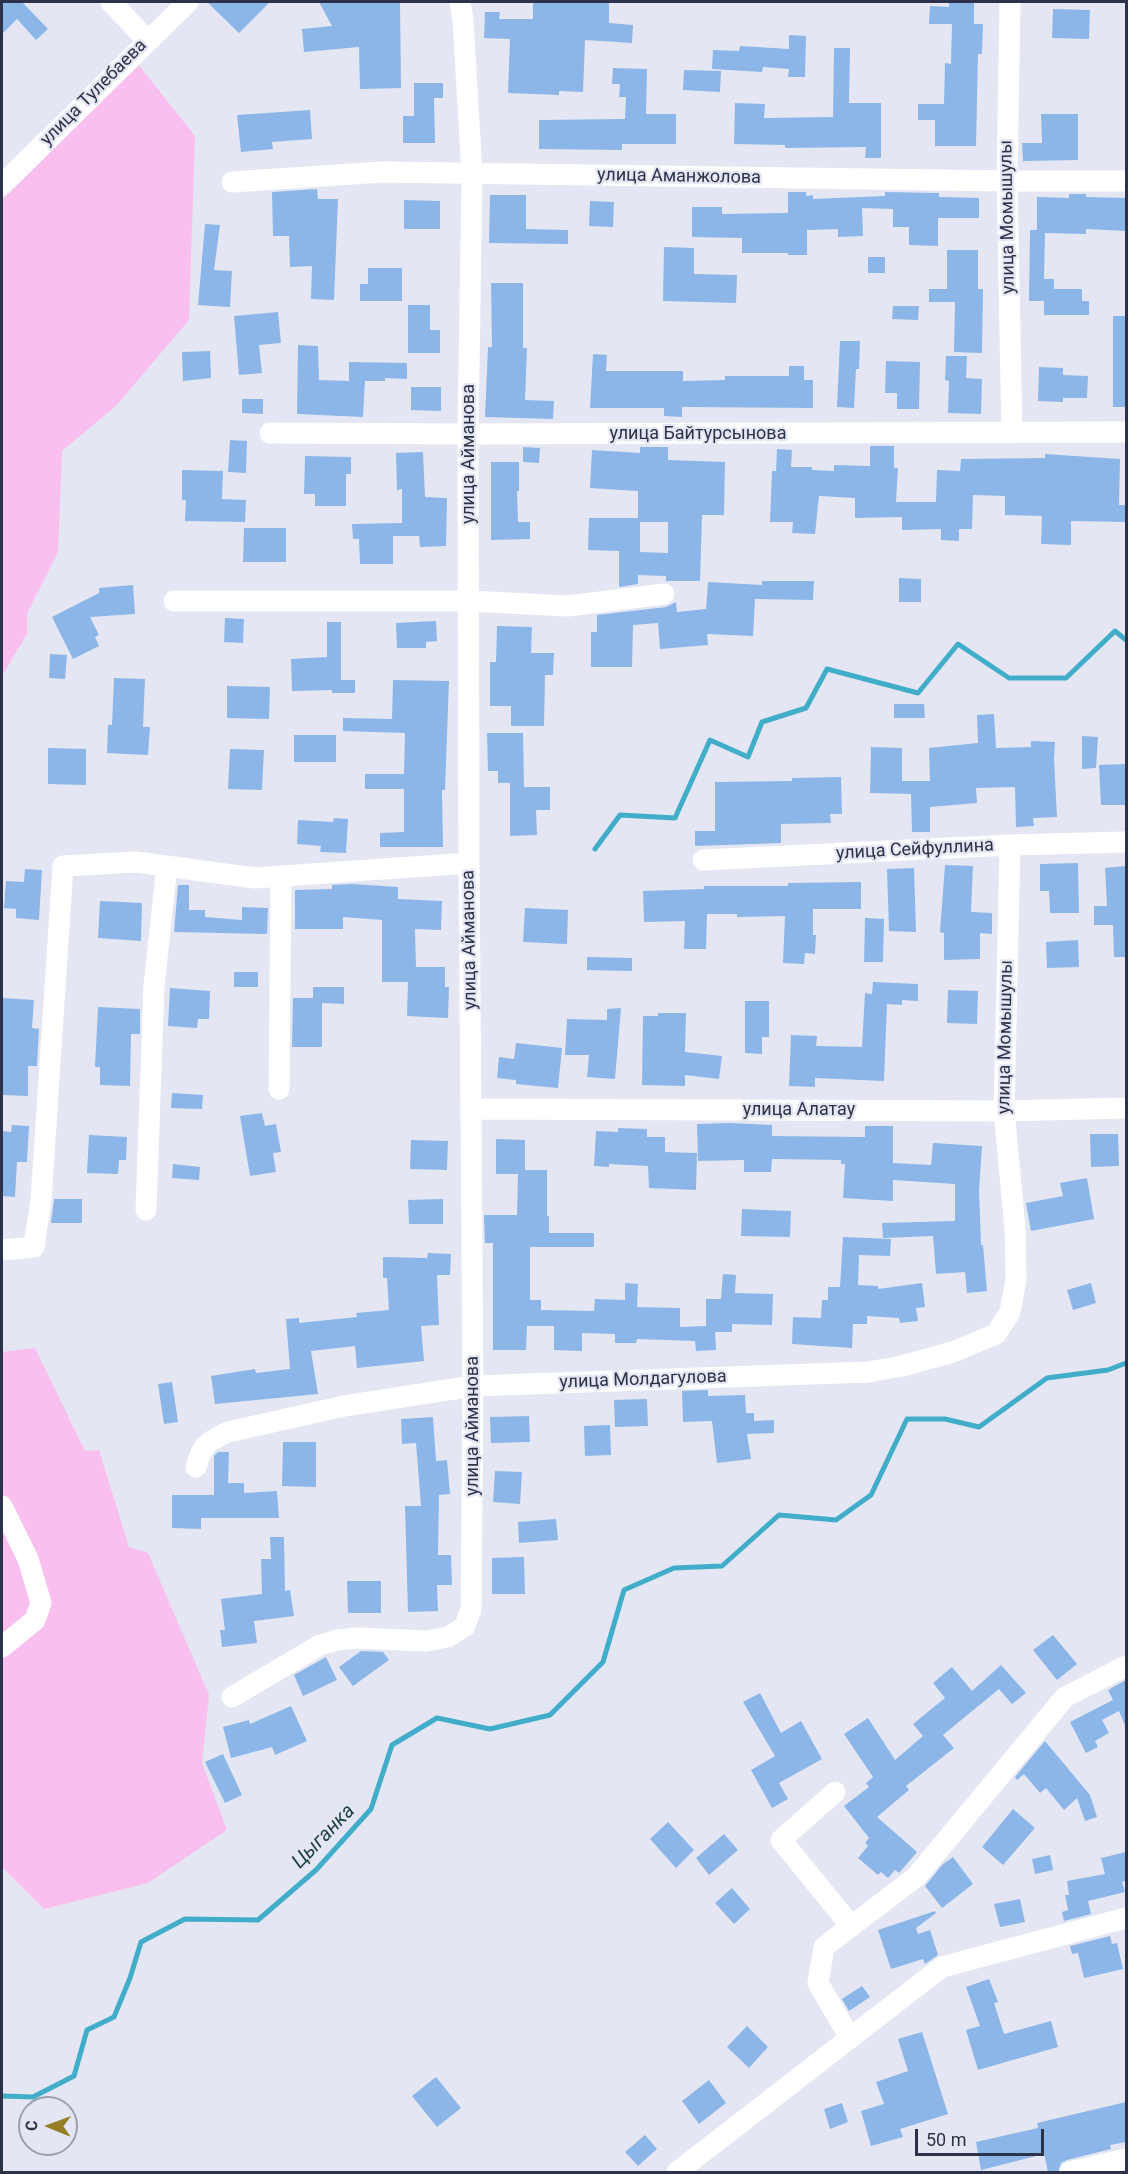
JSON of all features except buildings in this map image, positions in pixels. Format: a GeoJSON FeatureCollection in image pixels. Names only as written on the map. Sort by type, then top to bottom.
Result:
{"type":"FeatureCollection","features":[{"type":"Feature","properties":{"kind":"street"},"geometry":{"type":"LineString","coordinates":[[111,2],[147,41]]}},
{"type":"Feature","properties":{"kind":"street","name":"улица Тулебаева"},"geometry":{"type":"LineString","coordinates":[[2,185],[188,2]]}},
{"type":"Feature","properties":{"kind":"street","name":"улица Айманова"},"geometry":{"type":"LineString","coordinates":[[232,1697],[320,1645],[337,1640],[358,1638],[426,1641],[448,1637],[465,1626],[471,1609],[473,1386],[468,434],[472,174],[460,2]]}},
{"type":"Feature","properties":{"kind":"street","name":"улица Момышулы"},"geometry":{"type":"LineString","coordinates":[[1010,2],[1006,181],[1012,433]]}},
{"type":"Feature","properties":{"kind":"street","name":"улица Аманжолова"},"geometry":{"type":"LineString","coordinates":[[232,182],[361,172],[1126,181]]}},
{"type":"Feature","properties":{"kind":"street","name":"улица Байтурсынова"},"geometry":{"type":"LineString","coordinates":[[270,433],[1126,432]]}},
{"type":"Feature","properties":{"kind":"street"},"geometry":{"type":"LineString","coordinates":[[174,601],[469,601],[568,606],[664,594]]}},
{"type":"Feature","properties":{"kind":"street","name":"улица Сейфуллина"},"geometry":{"type":"LineString","coordinates":[[703,860],[1010,845],[1126,842]]}},
{"type":"Feature","properties":{"kind":"street","name":"улица Момышулы"},"geometry":{"type":"LineString","coordinates":[[1010,845],[1004,1111],[1015,1228]]}},
{"type":"Feature","properties":{"kind":"street"},"geometry":{"type":"LineString","coordinates":[[2,1250],[34,1248],[41,1200],[63,866],[136,862],[255,878],[469,863]]}},
{"type":"Feature","properties":{"kind":"street"},"geometry":{"type":"LineString","coordinates":[[146,1210],[154,986],[167,866]]}},
{"type":"Feature","properties":{"kind":"street"},"geometry":{"type":"LineString","coordinates":[[279,1089],[281,876]]}},
{"type":"Feature","properties":{"kind":"street","name":"улица Алатау"},"geometry":{"type":"LineString","coordinates":[[472,1109],[1004,1111],[1126,1108]]}},
{"type":"Feature","properties":{"kind":"street","name":"улица Молдагулова"},"geometry":{"type":"LineString","coordinates":[[196,1467],[200,1452],[211,1439],[228,1432],[345,1406],[473,1386],[868,1372],[953,1353],[996,1334],[1010,1312],[1016,1280],[1015,1228]]}},
{"type":"Feature","properties":{"kind":"street"},"geometry":{"type":"LineString","coordinates":[[2,1506],[28,1559],[41,1603],[35,1620],[2,1647]]}},
{"type":"Feature","properties":{"kind":"street"},"geometry":{"type":"LineString","coordinates":[[850,2038],[818,1983],[824,1947],[916,1877],[1065,1696],[1126,1666]]}},
{"type":"Feature","properties":{"kind":"street"},"geometry":{"type":"LineString","coordinates":[[835,1792],[780,1840],[851,1926]]}},
{"type":"Feature","properties":{"kind":"street"},"geometry":{"type":"LineString","coordinates":[[677,2172],[942,1967],[1126,1918]]}},
{"type":"Feature","properties":{"kind":"street"},"geometry":{"type":"LineString","coordinates":[[1070,2172],[1126,2159]]}},
{"type":"Feature","properties":{"kind":"shaded area"},"geometry":{"type":"Polygon","coordinates":[[[138,64],[195,136],[189,320],[116,406],[62,451],[58,552],[27,613],[27,634],[2,676],[2,200],[138,64]]]}},
{"type":"Feature","properties":{"kind":"shaded area"},"geometry":{"type":"Polygon","coordinates":[[[35,1348],[85,1451],[99,1450],[129,1547],[148,1553],[209,1695],[202,1763],[227,1830],[148,1883],[44,1909],[2,1867],[2,1352],[35,1348]]]}},
{"type":"Feature","properties":{"kind":"waterway"},"geometry":{"type":"LineString","coordinates":[[595,849],[620,815],[675,818],[710,740],[748,757],[762,722],[806,708],[827,669],[918,693],[958,644],[1009,678],[1066,678],[1115,631],[1126,640]]}},
{"type":"Feature","properties":{"kind":"waterway","name":"Цыганка"},"geometry":{"type":"LineString","coordinates":[[2,2096],[33,2097],[74,2076],[87,2030],[114,2017],[130,1978],[141,1942],[185,1919],[258,1920],[316,1870],[371,1809],[392,1745],[437,1718],[490,1729],[550,1715],[603,1662],[624,1590],[674,1568],[722,1566],[779,1515],[836,1520],[871,1495],[907,1419],[945,1419],[979,1427],[1047,1378],[1108,1370],[1126,1363]]}}]}
